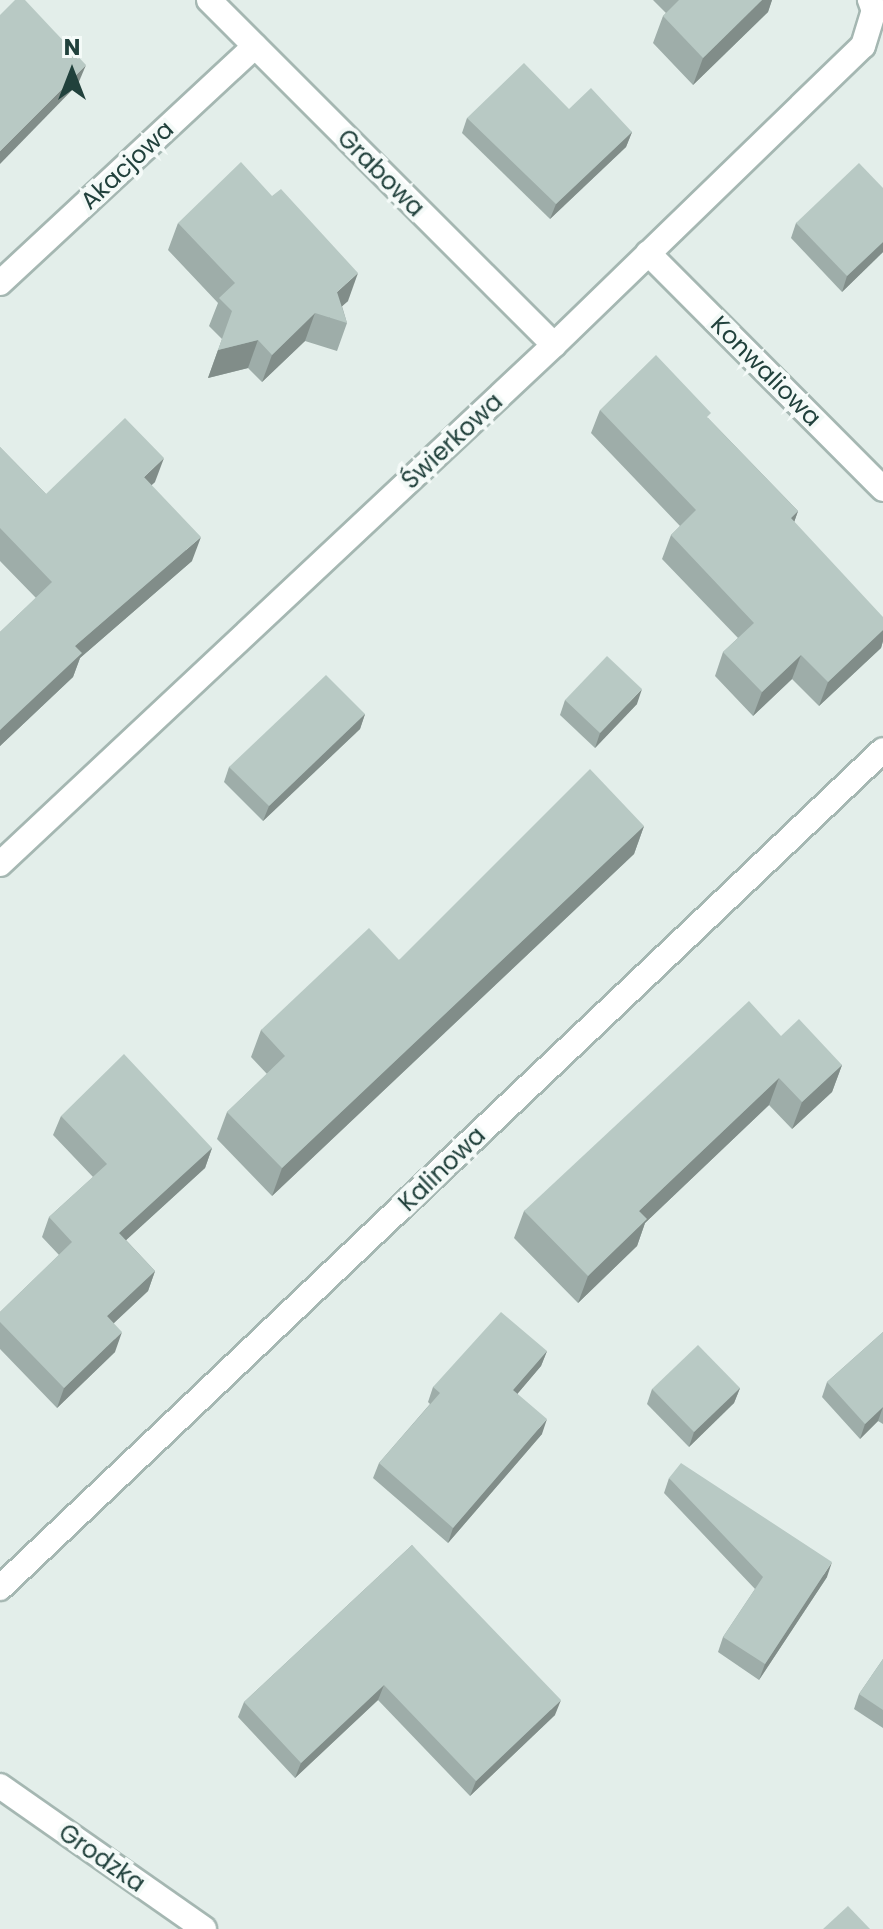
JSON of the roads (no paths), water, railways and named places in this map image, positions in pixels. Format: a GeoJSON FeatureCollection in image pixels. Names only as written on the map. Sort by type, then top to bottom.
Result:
{"type":"FeatureCollection","features":[{"type":"Feature","properties":{"kind":"street","name":"Grabowa"},"geometry":{"type":"LineString","coordinates":[[209,0],[554,345]]}},
{"type":"Feature","properties":{"kind":"street","name":"Świerkowa"},"geometry":{"type":"LineString","coordinates":[[0,864],[554,345],[863,46],[874,11],[870,0]]}},
{"type":"Feature","properties":{"kind":"street","name":"Akacjowa"},"geometry":{"type":"LineString","coordinates":[[0,283],[255,46]]}},
{"type":"Feature","properties":{"kind":"street","name":"Konwaliowa"},"geometry":{"type":"LineString","coordinates":[[648,253],[883,489]]}},
{"type":"Feature","properties":{"kind":"street","name":"Kalinowa"},"geometry":{"type":"LineString","coordinates":[[0,1588],[883,750]]}},
{"type":"Feature","properties":{"kind":"street","name":"Grodzka"},"geometry":{"type":"LineString","coordinates":[[0,1786],[204,1929]]}}]}
